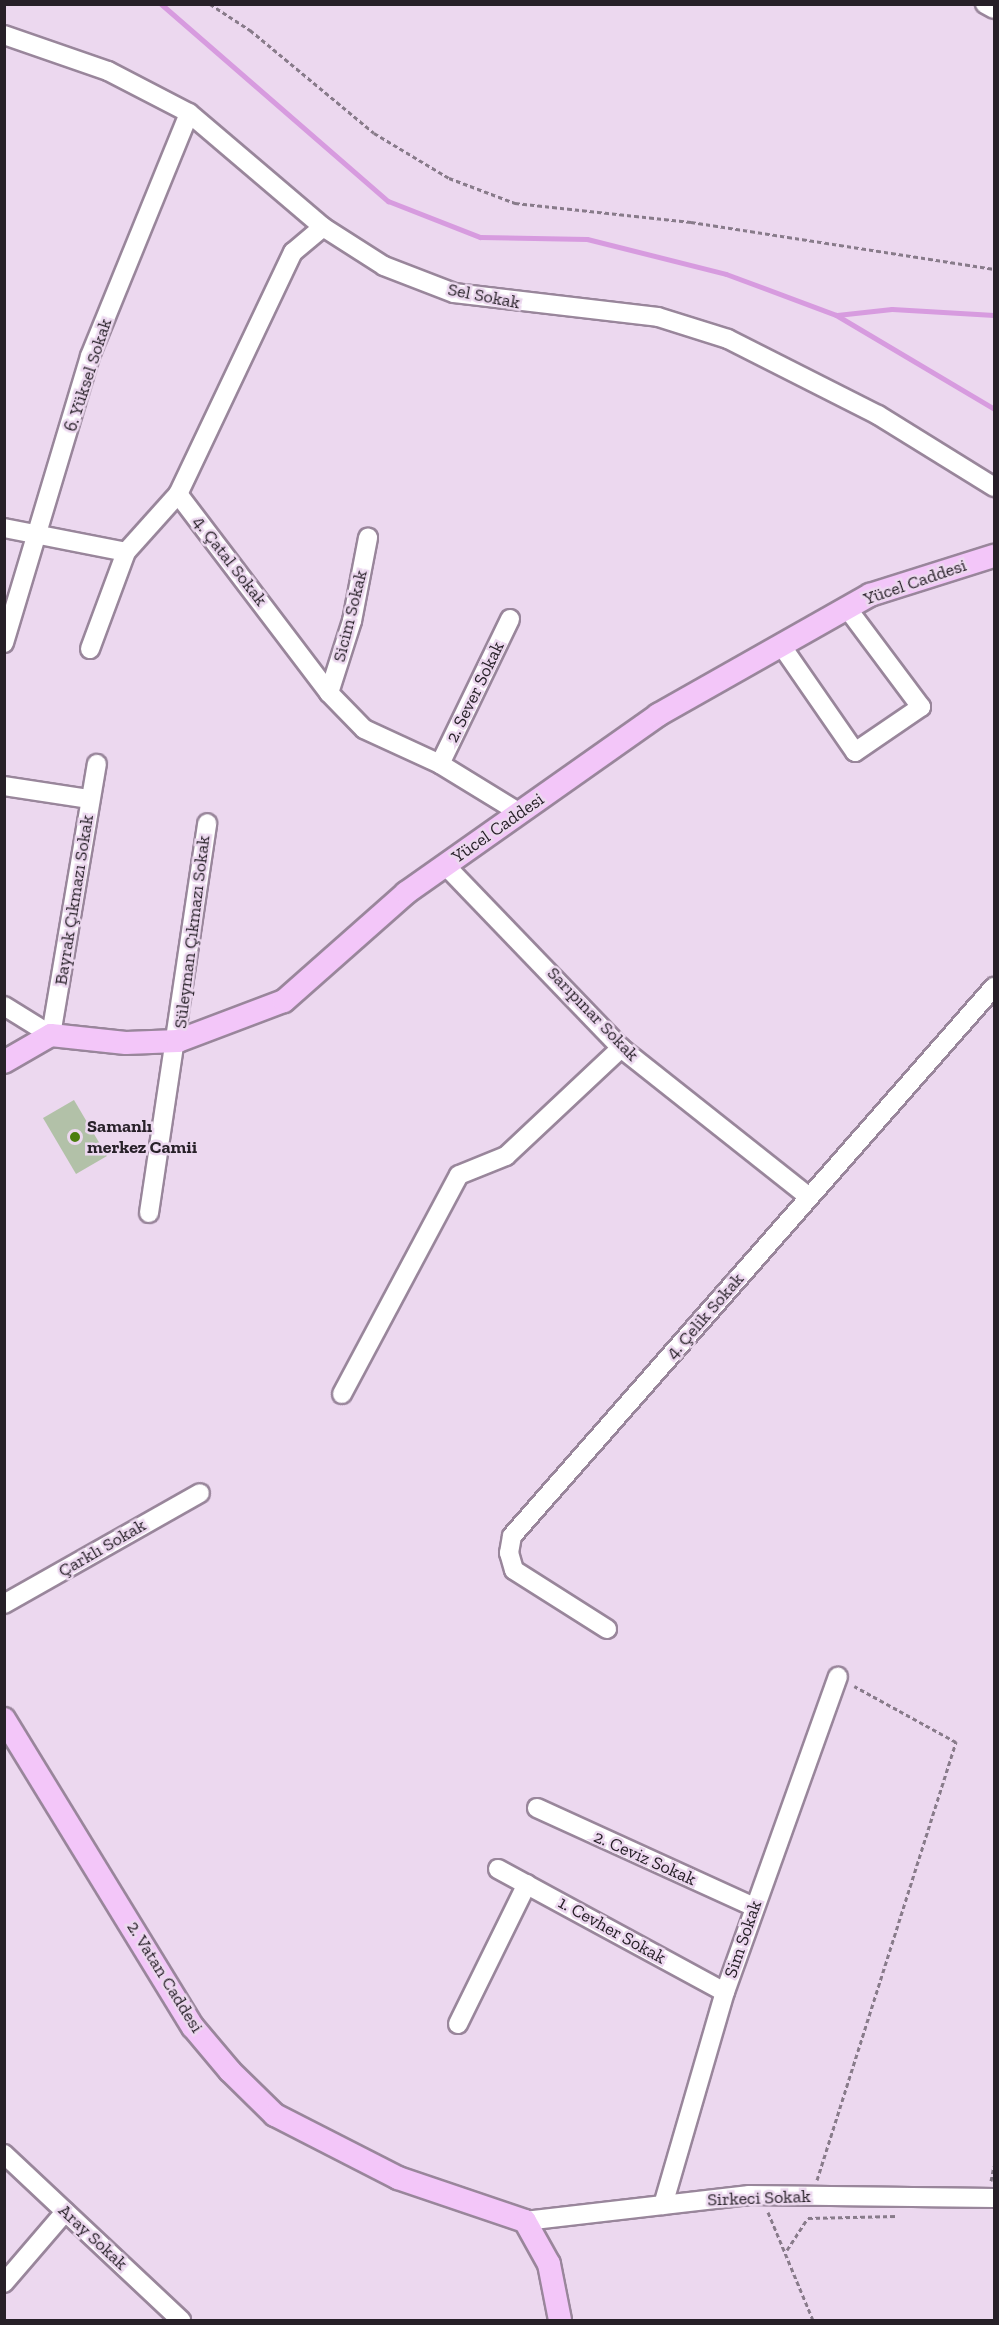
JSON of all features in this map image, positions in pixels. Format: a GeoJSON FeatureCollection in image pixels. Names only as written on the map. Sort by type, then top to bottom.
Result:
{"type":"FeatureCollection","features":[{"type":"Feature","properties":{"kind":"main road","name":"Yücel Caddesi"},"geometry":{"type":"LineString","coordinates":[[51,1035],[126,1043],[178,1041],[284,1001],[445,865],[658,715],[870,595],[994,556]]}},
{"type":"Feature","properties":{"kind":"main road"},"geometry":{"type":"LineString","coordinates":[[4,1062],[51,1035]]}},
{"type":"Feature","properties":{"kind":"main road","name":"2. Vatan Caddesi"},"geometry":{"type":"LineString","coordinates":[[4,1719],[193,2027],[275,2115],[398,2178],[525,2221]]}},
{"type":"Feature","properties":{"kind":"main road"},"geometry":{"type":"LineString","coordinates":[[525,2221],[549,2264],[560,2320]]}},
{"type":"Feature","properties":{"kind":"street"},"geometry":{"type":"LineString","coordinates":[[985,4],[994,9]]}},
{"type":"Feature","properties":{"kind":"street","name":"Sel Sokak"},"geometry":{"type":"LineString","coordinates":[[4,35],[108,71],[189,113],[322,227],[384,266],[454,293],[658,317],[728,339],[878,415],[994,487]]}},
{"type":"Feature","properties":{"kind":"street","name":"6. Yüksel Sokak"},"geometry":{"type":"LineString","coordinates":[[4,643],[39,539],[90,356],[189,113]]}},
{"type":"Feature","properties":{"kind":"street"},"geometry":{"type":"LineString","coordinates":[[90,649],[126,552],[178,494],[293,252],[322,227]]}},
{"type":"Feature","properties":{"kind":"street","name":"4. Çatal Sokak"},"geometry":{"type":"LineString","coordinates":[[178,494],[329,693],[364,729],[440,764],[520,813]]}},
{"type":"Feature","properties":{"kind":"street"},"geometry":{"type":"LineString","coordinates":[[4,528],[39,539],[126,552]]}},
{"type":"Feature","properties":{"kind":"street","name":"Sicim Sokak"},"geometry":{"type":"LineString","coordinates":[[329,693],[352,621],[368,538]]}},
{"type":"Feature","properties":{"kind":"street"},"geometry":{"type":"LineString","coordinates":[[781,645],[855,752],[921,707],[847,608]]}},
{"type":"Feature","properties":{"kind":"street","name":"2. Sever Sokak"},"geometry":{"type":"LineString","coordinates":[[440,764],[510,619]]}},
{"type":"Feature","properties":{"kind":"street","name":"Bayrak Çıkmazı Sokak"},"geometry":{"type":"LineString","coordinates":[[51,1035],[70,946],[89,799],[97,764]]}},
{"type":"Feature","properties":{"kind":"street"},"geometry":{"type":"LineString","coordinates":[[4,786],[89,799]]}},
{"type":"Feature","properties":{"kind":"street","name":"Süleyman Çıkmazı Sokak"},"geometry":{"type":"LineString","coordinates":[[149,1214],[178,1041],[207,823]]}},
{"type":"Feature","properties":{"kind":"street","name":"Sarıpınar Sokak"},"geometry":{"type":"LineString","coordinates":[[445,865],[621,1047],[808,1197]]}},
{"type":"Feature","properties":{"kind":"street","name":"4. Çelik Sokak"},"geometry":{"type":"LineString","coordinates":[[607,1629],[514,1570],[509,1553],[512,1536],[994,987]]}},
{"type":"Feature","properties":{"kind":"street"},"geometry":{"type":"LineString","coordinates":[[4,1006],[51,1035]]}},
{"type":"Feature","properties":{"kind":"street"},"geometry":{"type":"LineString","coordinates":[[342,1394],[459,1175],[506,1156],[621,1047]]}},
{"type":"Feature","properties":{"kind":"street","name":"Çarklı Sokak"},"geometry":{"type":"LineString","coordinates":[[4,1604],[200,1492]]}},
{"type":"Feature","properties":{"kind":"street","name":"Sim Sokak"},"geometry":{"type":"LineString","coordinates":[[663,2205],[725,1992],[838,1677]]}},
{"type":"Feature","properties":{"kind":"street","name":"2. Ceviz Sokak"},"geometry":{"type":"LineString","coordinates":[[537,1808],[754,1907]]}},
{"type":"Feature","properties":{"kind":"street","name":"1. Cevher Sokak"},"geometry":{"type":"LineString","coordinates":[[498,1869],[725,1992]]}},
{"type":"Feature","properties":{"kind":"street"},"geometry":{"type":"LineString","coordinates":[[458,2024],[527,1884]]}},
{"type":"Feature","properties":{"kind":"street","name":"Aray Sokak"},"geometry":{"type":"LineString","coordinates":[[4,2154],[181,2320]]}},
{"type":"Feature","properties":{"kind":"street","name":"Sirkeci Sokak"},"geometry":{"type":"LineString","coordinates":[[525,2221],[766,2195],[994,2198]]}},
{"type":"Feature","properties":{"kind":"street"},"geometry":{"type":"LineString","coordinates":[[4,2283],[65,2212]]}},
{"type":"Feature","properties":{"kind":"path"},"geometry":{"type":"LineString","coordinates":[[210,4],[250,30],[374,134],[449,178],[515,202],[680,221],[994,269]]}},
{"type":"Feature","properties":{"kind":"path"},"geometry":{"type":"LineString","coordinates":[[812,2196],[956,1742],[838,1677]]}},
{"type":"Feature","properties":{"kind":"path"},"geometry":{"type":"LineString","coordinates":[[766,2195],[813,2320]]}},
{"type":"Feature","properties":{"kind":"path"},"geometry":{"type":"LineString","coordinates":[[788,2250],[808,2218],[903,2216]]}},
{"type":"Feature","properties":{"kind":"building","name":"Samanlı merkez Camii"},"geometry":{"type":"Polygon","coordinates":[[[74,1100],[107,1156],[76,1174],[43,1118],[74,1100]]]}},
{"type":"Feature","properties":{"kind":"waterway"},"geometry":{"type":"LineString","coordinates":[[161,4],[388,201],[480,237],[587,239],[726,274],[836,315],[994,409]]}},
{"type":"Feature","properties":{"kind":"waterway"},"geometry":{"type":"LineString","coordinates":[[837,315],[892,309],[994,315]]}},
{"type":"Feature","properties":{"kind":"place","name":"Samanlı merkez Camii"},"geometry":{"type":"Point","coordinates":[75,1137]}}]}
